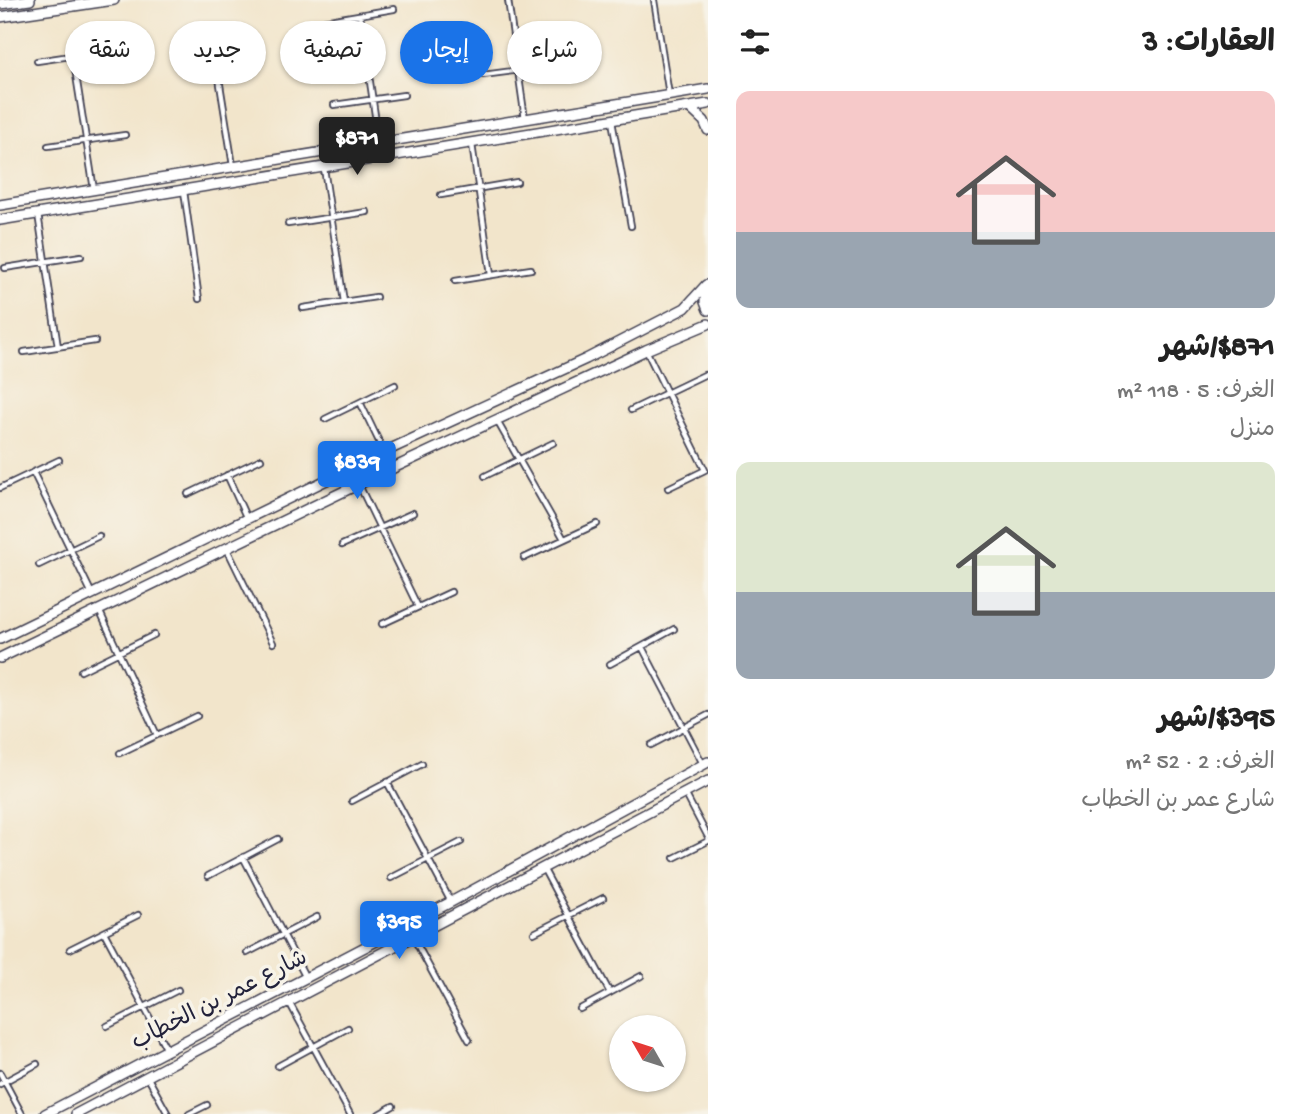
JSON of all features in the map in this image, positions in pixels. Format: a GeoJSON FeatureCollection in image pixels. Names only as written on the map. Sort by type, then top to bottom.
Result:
{"type":"FeatureCollection","features":[{"type":"Feature","properties":{"kind":"street"},"geometry":{"type":"LineString","coordinates":[[0,4],[30,0]]}},
{"type":"Feature","properties":{"kind":"street"},"geometry":{"type":"LineString","coordinates":[[0,17],[114,0]]}},
{"type":"Feature","properties":{"kind":"street"},"geometry":{"type":"LineString","coordinates":[[0,205],[708,89]]}},
{"type":"Feature","properties":{"kind":"street"},"geometry":{"type":"LineString","coordinates":[[0,220],[708,104]]}},
{"type":"Feature","properties":{"kind":"street"},"geometry":{"type":"LineString","coordinates":[[690,108],[704,121],[708,130]]}},
{"type":"Feature","properties":{"kind":"street"},"geometry":{"type":"LineString","coordinates":[[577,110],[579,126]]}},
{"type":"Feature","properties":{"kind":"street"},"geometry":{"type":"LineString","coordinates":[[707,283],[705,302],[708,310]]}},
{"type":"Feature","properties":{"kind":"street"},"geometry":{"type":"LineString","coordinates":[[0,639],[384,452],[586,359],[685,308],[707,283]]}},
{"type":"Feature","properties":{"kind":"street"},"geometry":{"type":"LineString","coordinates":[[0,658],[359,484],[646,350],[708,324]]}},
{"type":"Feature","properties":{"kind":"street"},"geometry":{"type":"LineString","coordinates":[[586,359],[593,375]]}},
{"type":"Feature","properties":{"kind":"street","name":"شارع عمر بن الخطاب"},"geometry":{"type":"LineString","coordinates":[[45,1114],[451,902],[706,764]]}},
{"type":"Feature","properties":{"kind":"street","name":"شارع عمر بن الخطاب"},"geometry":{"type":"LineString","coordinates":[[76,1114],[708,780]]}},
{"type":"Feature","properties":{"kind":"lane"},"geometry":{"type":"LineString","coordinates":[[508,0],[511,21]]}},
{"type":"Feature","properties":{"kind":"lane"},"geometry":{"type":"LineString","coordinates":[[653,0],[669,95]]}},
{"type":"Feature","properties":{"kind":"lane"},"geometry":{"type":"LineString","coordinates":[[323,21],[394,9]]}},
{"type":"Feature","properties":{"kind":"lane"},"geometry":{"type":"LineString","coordinates":[[360,15],[379,143]]}},
{"type":"Feature","properties":{"kind":"lane"},"geometry":{"type":"LineString","coordinates":[[37,61],[65,57]]}},
{"type":"Feature","properties":{"kind":"lane"},"geometry":{"type":"LineString","coordinates":[[77,84],[94,190]]}},
{"type":"Feature","properties":{"kind":"lane"},"geometry":{"type":"LineString","coordinates":[[220,84],[233,167]]}},
{"type":"Feature","properties":{"kind":"lane"},"geometry":{"type":"LineString","coordinates":[[520,84],[525,119]]}},
{"type":"Feature","properties":{"kind":"lane"},"geometry":{"type":"LineString","coordinates":[[334,105],[404,95]]}},
{"type":"Feature","properties":{"kind":"lane"},"geometry":{"type":"LineString","coordinates":[[612,121],[631,226]]}},
{"type":"Feature","properties":{"kind":"lane"},"geometry":{"type":"LineString","coordinates":[[48,146],[125,135]]}},
{"type":"Feature","properties":{"kind":"lane"},"geometry":{"type":"LineString","coordinates":[[472,144],[491,275]]}},
{"type":"Feature","properties":{"kind":"lane"},"geometry":{"type":"LineString","coordinates":[[324,168],[344,302]]}},
{"type":"Feature","properties":{"kind":"lane"},"geometry":{"type":"LineString","coordinates":[[441,195],[517,182]]}},
{"type":"Feature","properties":{"kind":"lane"},"geometry":{"type":"LineString","coordinates":[[184,190],[199,299]]}},
{"type":"Feature","properties":{"kind":"lane"},"geometry":{"type":"LineString","coordinates":[[288,224],[367,212]]}},
{"type":"Feature","properties":{"kind":"lane"},"geometry":{"type":"LineString","coordinates":[[38,214],[58,347]]}},
{"type":"Feature","properties":{"kind":"lane"},"geometry":{"type":"LineString","coordinates":[[5,268],[81,256]]}},
{"type":"Feature","properties":{"kind":"lane"},"geometry":{"type":"LineString","coordinates":[[455,281],[531,269]]}},
{"type":"Feature","properties":{"kind":"lane"},"geometry":{"type":"LineString","coordinates":[[303,308],[376,297]]}},
{"type":"Feature","properties":{"kind":"lane"},"geometry":{"type":"LineString","coordinates":[[24,352],[95,341]]}},
{"type":"Feature","properties":{"kind":"lane"},"geometry":{"type":"LineString","coordinates":[[646,350],[707,469],[668,488]]}},
{"type":"Feature","properties":{"kind":"lane"},"geometry":{"type":"LineString","coordinates":[[632,410],[704,375]]}},
{"type":"Feature","properties":{"kind":"lane"},"geometry":{"type":"LineString","coordinates":[[324,419],[395,385]]}},
{"type":"Feature","properties":{"kind":"lane"},"geometry":{"type":"LineString","coordinates":[[360,402],[384,452]]}},
{"type":"Feature","properties":{"kind":"lane"},"geometry":{"type":"LineString","coordinates":[[496,421],[564,539]]}},
{"type":"Feature","properties":{"kind":"lane"},"geometry":{"type":"LineString","coordinates":[[485,476],[553,443]]}},
{"type":"Feature","properties":{"kind":"lane"},"geometry":{"type":"LineString","coordinates":[[188,494],[261,459]]}},
{"type":"Feature","properties":{"kind":"lane"},"geometry":{"type":"LineString","coordinates":[[0,488],[59,460]]}},
{"type":"Feature","properties":{"kind":"lane"},"geometry":{"type":"LineString","coordinates":[[33,472],[92,595]]}},
{"type":"Feature","properties":{"kind":"lane"},"geometry":{"type":"LineString","coordinates":[[227,475],[247,519]]}},
{"type":"Feature","properties":{"kind":"lane"},"geometry":{"type":"LineString","coordinates":[[359,484],[418,607]]}},
{"type":"Feature","properties":{"kind":"lane"},"geometry":{"type":"LineString","coordinates":[[342,545],[413,513]]}},
{"type":"Feature","properties":{"kind":"lane"},"geometry":{"type":"LineString","coordinates":[[524,558],[597,524]]}},
{"type":"Feature","properties":{"kind":"lane"},"geometry":{"type":"LineString","coordinates":[[39,565],[99,536]]}},
{"type":"Feature","properties":{"kind":"lane"},"geometry":{"type":"LineString","coordinates":[[227,548],[273,643]]}},
{"type":"Feature","properties":{"kind":"lane"},"geometry":{"type":"LineString","coordinates":[[382,624],[451,592]]}},
{"type":"Feature","properties":{"kind":"lane"},"geometry":{"type":"LineString","coordinates":[[99,610],[157,735]]}},
{"type":"Feature","properties":{"kind":"lane"},"geometry":{"type":"LineString","coordinates":[[611,664],[674,629]]}},
{"type":"Feature","properties":{"kind":"lane"},"geometry":{"type":"LineString","coordinates":[[81,671],[154,635]]}},
{"type":"Feature","properties":{"kind":"lane"},"geometry":{"type":"LineString","coordinates":[[642,646],[706,764]]}},
{"type":"Feature","properties":{"kind":"lane"},"geometry":{"type":"LineString","coordinates":[[651,746],[708,715]]}},
{"type":"Feature","properties":{"kind":"lane"},"geometry":{"type":"LineString","coordinates":[[120,752],[197,716]]}},
{"type":"Feature","properties":{"kind":"lane"},"geometry":{"type":"LineString","coordinates":[[352,801],[422,764]]}},
{"type":"Feature","properties":{"kind":"lane"},"geometry":{"type":"LineString","coordinates":[[387,782],[451,902]]}},
{"type":"Feature","properties":{"kind":"lane"},"geometry":{"type":"LineString","coordinates":[[674,858],[708,839],[685,793]]}},
{"type":"Feature","properties":{"kind":"lane"},"geometry":{"type":"LineString","coordinates":[[208,876],[278,839]]}},
{"type":"Feature","properties":{"kind":"lane"},"geometry":{"type":"LineString","coordinates":[[391,878],[461,842]]}},
{"type":"Feature","properties":{"kind":"lane"},"geometry":{"type":"LineString","coordinates":[[243,858],[307,978]]}},
{"type":"Feature","properties":{"kind":"lane"},"geometry":{"type":"LineString","coordinates":[[543,868],[610,993]]}},
{"type":"Feature","properties":{"kind":"lane"},"geometry":{"type":"LineString","coordinates":[[534,933],[603,898]]}},
{"type":"Feature","properties":{"kind":"lane"},"geometry":{"type":"LineString","coordinates":[[70,949],[138,915]]}},
{"type":"Feature","properties":{"kind":"lane"},"geometry":{"type":"LineString","coordinates":[[247,953],[317,917]]}},
{"type":"Feature","properties":{"kind":"lane"},"geometry":{"type":"LineString","coordinates":[[104,932],[167,1050]]}},
{"type":"Feature","properties":{"kind":"lane"},"geometry":{"type":"LineString","coordinates":[[413,937],[469,1040]]}},
{"type":"Feature","properties":{"kind":"lane"},"geometry":{"type":"LineString","coordinates":[[580,1009],[641,976]]}},
{"type":"Feature","properties":{"kind":"lane"},"geometry":{"type":"LineString","coordinates":[[107,1026],[178,990]]}},
{"type":"Feature","properties":{"kind":"lane"},"geometry":{"type":"LineString","coordinates":[[289,1002],[350,1114]]}},
{"type":"Feature","properties":{"kind":"lane"},"geometry":{"type":"LineString","coordinates":[[278,1066],[348,1028]]}},
{"type":"Feature","properties":{"kind":"lane"},"geometry":{"type":"LineString","coordinates":[[2,1082],[37,1064]]}},
{"type":"Feature","properties":{"kind":"lane"},"geometry":{"type":"LineString","coordinates":[[0,1073],[2,1082],[22,1114]]}},
{"type":"Feature","properties":{"kind":"lane"},"geometry":{"type":"LineString","coordinates":[[148,1076],[168,1114]]}},
{"type":"Feature","properties":{"kind":"lane"},"geometry":{"type":"LineString","coordinates":[[189,1114],[207,1105]]}},
{"type":"Feature","properties":{"kind":"lane"},"geometry":{"type":"LineString","coordinates":[[379,1114],[393,1106]]}}]}
